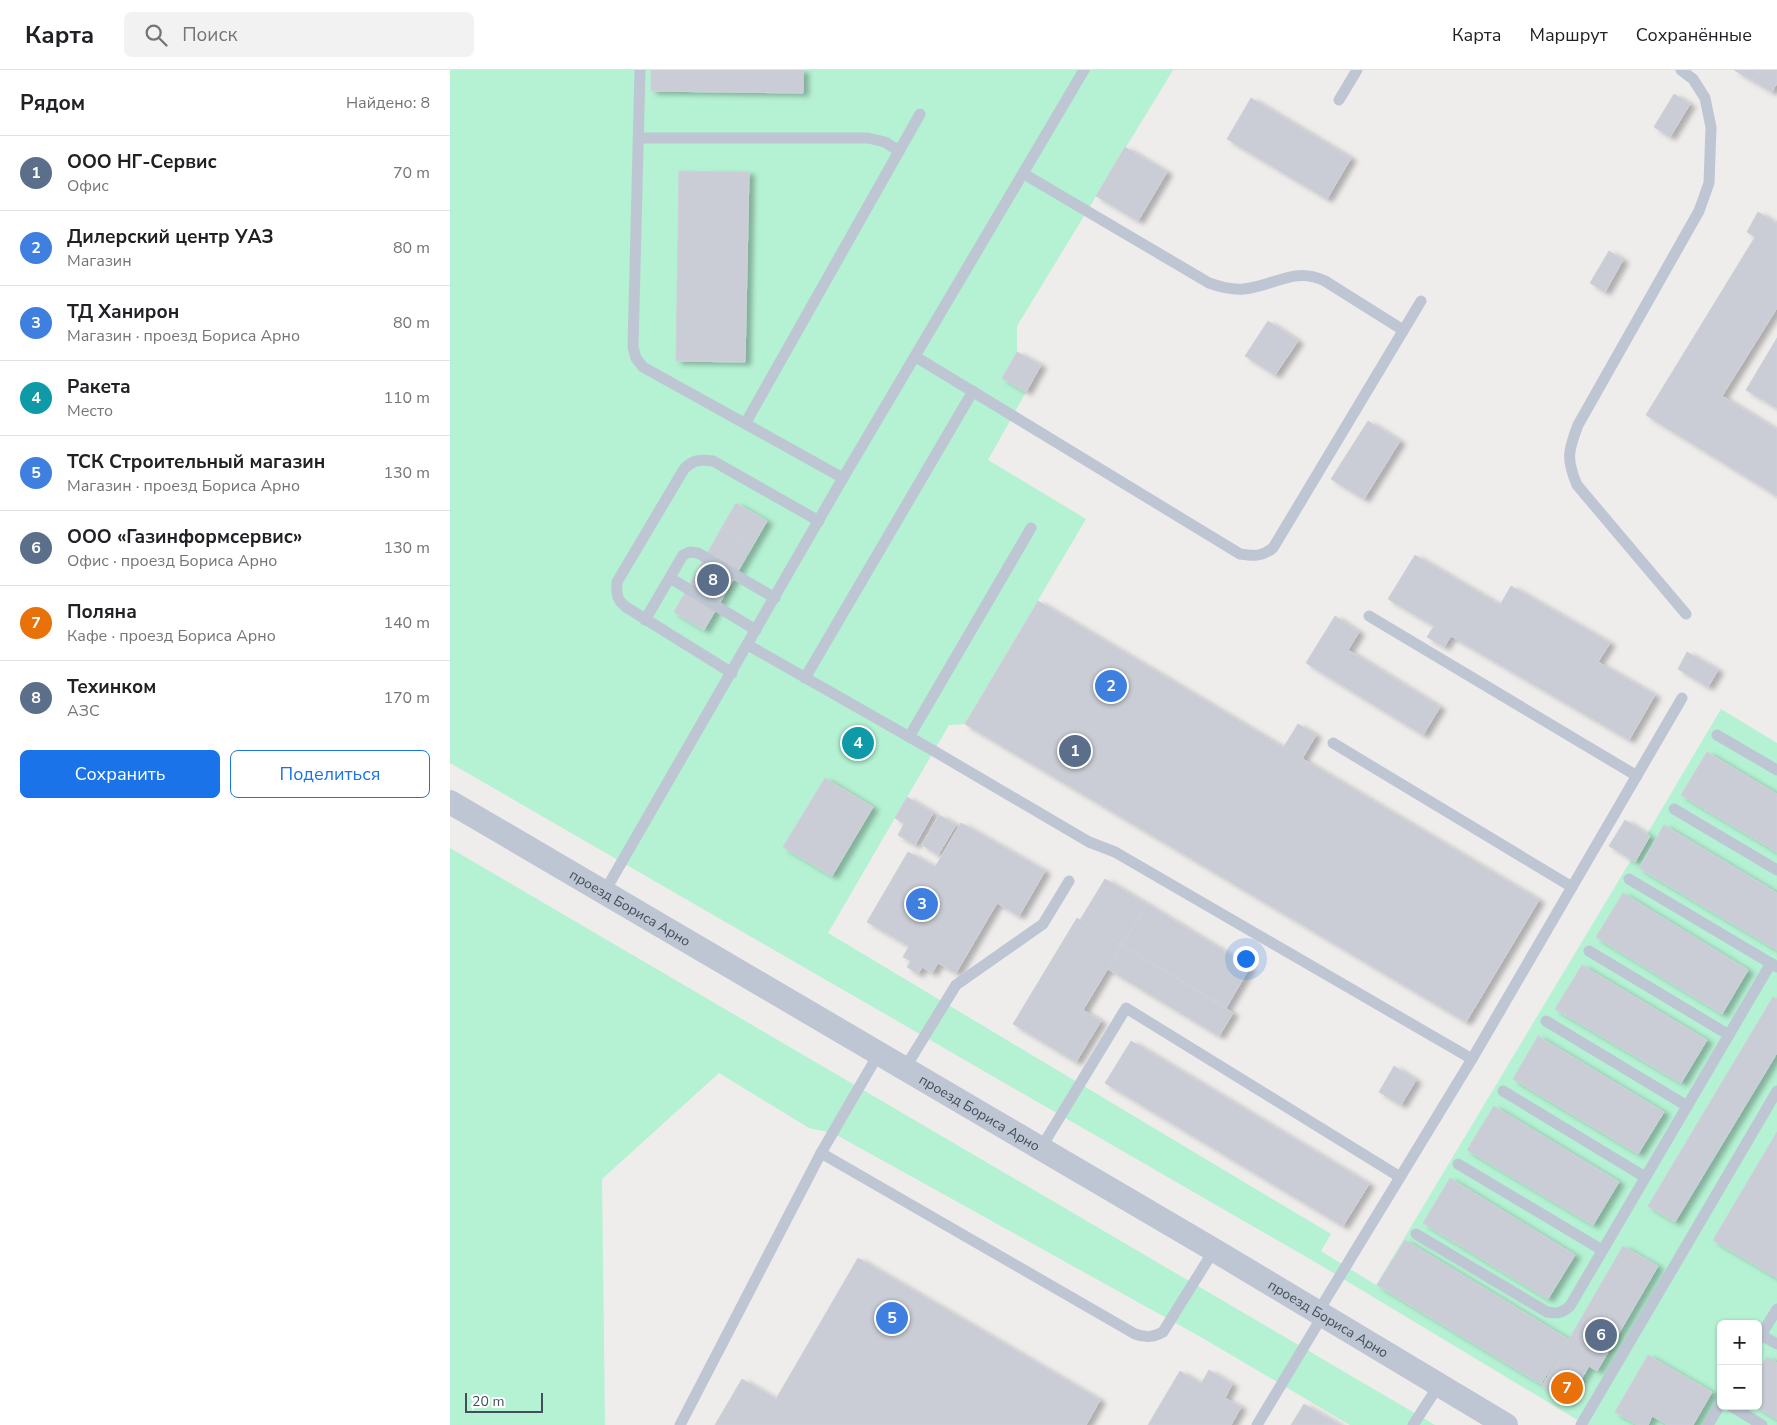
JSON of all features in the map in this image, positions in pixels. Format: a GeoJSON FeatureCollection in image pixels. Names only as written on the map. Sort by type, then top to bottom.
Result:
{"type":"FeatureCollection","features":[{"type":"Feature","properties":{"kind":"street","name":"проезд Бориса Арно"},"geometry":{"type":"LineString","coordinates":[[450,802],[1214,1250],[1506,1425]]}},
{"type":"Feature","properties":{"kind":"lane"},"geometry":{"type":"LineString","coordinates":[[640,70],[633,347],[636,358],[643,367],[843,478]]}},
{"type":"Feature","properties":{"kind":"lane"},"geometry":{"type":"LineString","coordinates":[[604,891],[732,673],[843,478],[1084,70]]}},
{"type":"Feature","properties":{"kind":"lane"},"geometry":{"type":"LineString","coordinates":[[1339,100],[1357,70]]}},
{"type":"Feature","properties":{"kind":"lane"},"geometry":{"type":"LineString","coordinates":[[1681,70],[1693,79],[1705,98],[1712,126],[1709,182],[1699,211],[1578,425],[1571,444],[1570,466],[1577,485],[1686,614]]}},
{"type":"Feature","properties":{"kind":"lane"},"geometry":{"type":"LineString","coordinates":[[745,424],[920,114]]}},
{"type":"Feature","properties":{"kind":"lane"},"geometry":{"type":"LineString","coordinates":[[638,138],[868,138],[885,142],[899,151]]}},
{"type":"Feature","properties":{"kind":"lane"},"geometry":{"type":"LineString","coordinates":[[1024,174],[1209,283],[1222,287],[1245,288],[1300,275],[1314,276],[1404,330]]}},
{"type":"Feature","properties":{"kind":"lane"},"geometry":{"type":"LineString","coordinates":[[916,357],[1240,554],[1264,555],[1273,548],[1421,301]]}},
{"type":"Feature","properties":{"kind":"lane"},"geometry":{"type":"LineString","coordinates":[[805,678],[973,391]]}},
{"type":"Feature","properties":{"kind":"lane"},"geometry":{"type":"LineString","coordinates":[[732,673],[645,620],[619,601],[616,593],[616,582],[684,469],[690,463],[702,459],[712,460],[819,521]]}},
{"type":"Feature","properties":{"kind":"lane"},"geometry":{"type":"LineString","coordinates":[[909,737],[1031,528]]}},
{"type":"Feature","properties":{"kind":"lane"},"geometry":{"type":"LineString","coordinates":[[645,620],[683,555],[690,552],[698,553],[775,598]]}},
{"type":"Feature","properties":{"kind":"lane"},"geometry":{"type":"LineString","coordinates":[[670,578],[756,630]]}},
{"type":"Feature","properties":{"kind":"lane"},"geometry":{"type":"LineString","coordinates":[[1369,616],[1637,776]]}},
{"type":"Feature","properties":{"kind":"lane"},"geometry":{"type":"LineString","coordinates":[[748,645],[1089,842],[1115,852],[1472,1060]]}},
{"type":"Feature","properties":{"kind":"lane"},"geometry":{"type":"LineString","coordinates":[[1257,1425],[1400,1177],[1472,1060],[1682,698]]}},
{"type":"Feature","properties":{"kind":"lane"},"geometry":{"type":"LineString","coordinates":[[1717,736],[1777,770]]}},
{"type":"Feature","properties":{"kind":"lane"},"geometry":{"type":"LineString","coordinates":[[1334,743],[1572,887]]}},
{"type":"Feature","properties":{"kind":"lane"},"geometry":{"type":"LineString","coordinates":[[1674,809],[1777,870]]}},
{"type":"Feature","properties":{"kind":"lane"},"geometry":{"type":"LineString","coordinates":[[1416,1234],[1547,1312],[1555,1314],[1563,1312],[1570,1306],[1729,1035],[1774,965],[1629,879]]}},
{"type":"Feature","properties":{"kind":"lane"},"geometry":{"type":"LineString","coordinates":[[905,1068],[956,985],[1043,924],[1069,881]]}},
{"type":"Feature","properties":{"kind":"lane"},"geometry":{"type":"LineString","coordinates":[[1589,952],[1729,1035]]}},
{"type":"Feature","properties":{"kind":"lane"},"geometry":{"type":"LineString","coordinates":[[1041,1148],[1126,1008],[1400,1177]]}},
{"type":"Feature","properties":{"kind":"lane"},"geometry":{"type":"LineString","coordinates":[[1546,1021],[1687,1106]]}},
{"type":"Feature","properties":{"kind":"lane"},"geometry":{"type":"LineString","coordinates":[[680,1425],[821,1153],[879,1054]]}},
{"type":"Feature","properties":{"kind":"lane"},"geometry":{"type":"LineString","coordinates":[[1503,1091],[1646,1178]]}},
{"type":"Feature","properties":{"kind":"lane"},"geometry":{"type":"LineString","coordinates":[[1581,1425],[1777,1091]]}},
{"type":"Feature","properties":{"kind":"lane"},"geometry":{"type":"LineString","coordinates":[[821,1153],[1135,1334],[1145,1337],[1155,1336],[1163,1332],[1214,1250]]}},
{"type":"Feature","properties":{"kind":"lane"},"geometry":{"type":"LineString","coordinates":[[1458,1164],[1602,1250]]}},
{"type":"Feature","properties":{"kind":"lane"},"geometry":{"type":"LineString","coordinates":[[1762,1334],[1777,1309]]}},
{"type":"Feature","properties":{"kind":"lane"},"geometry":{"type":"LineString","coordinates":[[1762,1338],[1777,1344]]}},
{"type":"Feature","properties":{"kind":"lane"},"geometry":{"type":"LineString","coordinates":[[1413,1425],[1439,1385]]}},
{"type":"Feature","properties":{"kind":"lane"},"geometry":{"type":"LineString","coordinates":[[1708,1425],[1717,1410]]}},
{"type":"Feature","properties":{"kind":"lane"},"geometry":{"type":"LineString","coordinates":[[1738,1410],[1762,1425]]}},
{"type":"Feature","properties":{"kind":"green space"},"geometry":{"type":"Polygon","coordinates":[[[450,70],[1173,70],[1017,326],[1017,352],[1002,378],[1026,392],[988,460],[1086,519],[965,724],[949,725],[828,933],[1331,1234],[1321,1251],[1376,1285],[1631,860],[1635,861],[1650,836],[1647,834],[1721,709],[1777,743],[1777,1425],[1586,1425],[1315,1262],[450,763],[450,70]]]}},
{"type":"Feature","properties":{"kind":"green space"},"geometry":{"type":"Polygon","coordinates":[[[450,848],[1435,1425],[1350,1425],[1199,1336],[833,1133],[809,1128],[719,1073],[602,1179],[605,1425],[450,1425],[450,848]]]}},
{"type":"Feature","properties":{"kind":"building"},"geometry":{"type":"Polygon","coordinates":[[[651,70],[803,70],[803,93],[651,91],[651,70]]]}},
{"type":"Feature","properties":{"kind":"building"},"geometry":{"type":"Polygon","coordinates":[[[1734,70],[1760,70],[1753,81],[1734,70]]]}},
{"type":"Feature","properties":{"kind":"building"},"geometry":{"type":"Polygon","coordinates":[[[1760,70],[1777,70],[1777,83],[1772,92],[1753,81],[1760,70]]]}},
{"type":"Feature","properties":{"kind":"building"},"geometry":{"type":"Polygon","coordinates":[[[1674,94],[1690,104],[1670,137],[1654,127],[1674,94]]]}},
{"type":"Feature","properties":{"kind":"building"},"geometry":{"type":"Polygon","coordinates":[[[1251,98],[1351,158],[1327,199],[1227,139],[1251,98]]]}},
{"type":"Feature","properties":{"kind":"building"},"geometry":{"type":"Polygon","coordinates":[[[1125,147],[1167,172],[1138,221],[1096,196],[1125,147]]]}},
{"type":"Feature","properties":{"kind":"building"},"geometry":{"type":"Polygon","coordinates":[[[679,171],[749,172],[745,362],[676,361],[679,171]]]}},
{"type":"Feature","properties":{"kind":"building"},"geometry":{"type":"Polygon","coordinates":[[[1758,212],[1777,224],[1777,308],[1722,396],[1777,430],[1777,496],[1646,415],[1755,237],[1747,232],[1758,212]]]}},
{"type":"Feature","properties":{"kind":"building"},"geometry":{"type":"Polygon","coordinates":[[[1609,251],[1623,260],[1605,292],[1590,283],[1609,251]]]}},
{"type":"Feature","properties":{"kind":"building"},"geometry":{"type":"Polygon","coordinates":[[[1268,321],[1298,341],[1275,375],[1245,356],[1268,321]]]}},
{"type":"Feature","properties":{"kind":"building"},"geometry":{"type":"Polygon","coordinates":[[[1777,338],[1777,408],[1746,390],[1777,338]]]}},
{"type":"Feature","properties":{"kind":"building"},"geometry":{"type":"Polygon","coordinates":[[[1017,352],[1041,365],[1026,392],[1002,378],[1017,352]]]}},
{"type":"Feature","properties":{"kind":"building"},"geometry":{"type":"Polygon","coordinates":[[[1368,421],[1400,441],[1364,499],[1331,479],[1368,421]]]}},
{"type":"Feature","properties":{"kind":"building"},"geometry":{"type":"Polygon","coordinates":[[[736,503],[767,521],[752,547],[721,529],[736,503]]]}},
{"type":"Feature","properties":{"kind":"building"},"geometry":{"type":"Polygon","coordinates":[[[721,529],[752,547],[704,630],[674,612],[721,529]]]}},
{"type":"Feature","properties":{"kind":"building"},"geometry":{"type":"Polygon","coordinates":[[[1415,555],[1500,605],[1511,586],[1610,643],[1598,662],[1655,695],[1629,740],[1451,636],[1444,647],[1427,637],[1434,626],[1388,599],[1415,555]]]}},
{"type":"Feature","properties":{"kind":"building"},"geometry":{"type":"Polygon","coordinates":[[[1038,601],[1539,900],[1466,1022],[965,724],[1038,601]]]}},
{"type":"Feature","properties":{"kind":"building"},"geometry":{"type":"Polygon","coordinates":[[[1335,616],[1359,632],[1348,650],[1440,707],[1423,735],[1306,663],[1335,616]]]}},
{"type":"Feature","properties":{"kind":"building"},"geometry":{"type":"Polygon","coordinates":[[[1687,652],[1718,670],[1708,687],[1678,669],[1687,652]]]}},
{"type":"Feature","properties":{"kind":"building"},"geometry":{"type":"Polygon","coordinates":[[[1298,724],[1316,735],[1302,759],[1283,748],[1298,724]]]}},
{"type":"Feature","properties":{"kind":"building"},"geometry":{"type":"Polygon","coordinates":[[[1707,752],[1777,794],[1777,852],[1681,795],[1707,752]]]}},
{"type":"Feature","properties":{"kind":"building"},"geometry":{"type":"Polygon","coordinates":[[[825,778],[873,807],[832,876],[783,847],[825,778]]]}},
{"type":"Feature","properties":{"kind":"building"},"geometry":{"type":"Polygon","coordinates":[[[907,797],[933,813],[915,845],[898,835],[904,824],[895,818],[907,797]]]}},
{"type":"Feature","properties":{"kind":"building"},"geometry":{"type":"Polygon","coordinates":[[[939,815],[956,825],[938,855],[922,845],[939,815]]]}},
{"type":"Feature","properties":{"kind":"building"},"geometry":{"type":"Polygon","coordinates":[[[1625,820],[1650,836],[1635,862],[1609,846],[1625,820]]]}},
{"type":"Feature","properties":{"kind":"building"},"geometry":{"type":"Polygon","coordinates":[[[961,823],[1045,871],[1019,916],[997,903],[956,973],[938,963],[932,973],[922,967],[918,974],[907,967],[911,961],[903,957],[909,946],[867,922],[908,852],[935,867],[961,823]]]}},
{"type":"Feature","properties":{"kind":"building"},"geometry":{"type":"Polygon","coordinates":[[[1664,825],[1777,893],[1777,950],[1639,868],[1664,825]]]}},
{"type":"Feature","properties":{"kind":"building"},"geometry":{"type":"Polygon","coordinates":[[[1105,879],[1147,904],[1122,945],[1080,920],[1105,879]]]}},
{"type":"Feature","properties":{"kind":"building"},"geometry":{"type":"Polygon","coordinates":[[[1623,893],[1748,970],[1722,1014],[1596,937],[1623,893]]]}},
{"type":"Feature","properties":{"kind":"building"},"geometry":{"type":"Polygon","coordinates":[[[1147,904],[1250,967],[1226,1008],[1122,945],[1147,904]]]}},
{"type":"Feature","properties":{"kind":"building"},"geometry":{"type":"Polygon","coordinates":[[[1077,918],[1122,945],[1083,1010],[1101,1021],[1076,1062],[1013,1024],[1077,918]]]}},
{"type":"Feature","properties":{"kind":"building"},"geometry":{"type":"Polygon","coordinates":[[[1122,945],[1233,1013],[1219,1036],[1108,969],[1122,945]]]}},
{"type":"Feature","properties":{"kind":"building"},"geometry":{"type":"Polygon","coordinates":[[[1582,965],[1707,1040],[1681,1083],[1555,1009],[1582,965]]]}},
{"type":"Feature","properties":{"kind":"building"},"geometry":{"type":"Polygon","coordinates":[[[1773,997],[1777,999],[1777,1053],[1675,1222],[1648,1206],[1773,997]]]}},
{"type":"Feature","properties":{"kind":"building"},"geometry":{"type":"Polygon","coordinates":[[[1538,1036],[1664,1112],[1638,1154],[1513,1079],[1538,1036]]]}},
{"type":"Feature","properties":{"kind":"building"},"geometry":{"type":"Polygon","coordinates":[[[1131,1041],[1369,1184],[1343,1226],[1105,1083],[1131,1041]]]}},
{"type":"Feature","properties":{"kind":"building"},"geometry":{"type":"Polygon","coordinates":[[[1394,1066],[1416,1080],[1401,1105],[1379,1092],[1394,1066]]]}},
{"type":"Feature","properties":{"kind":"building"},"geometry":{"type":"Polygon","coordinates":[[[1494,1106],[1619,1182],[1593,1225],[1467,1150],[1494,1106]]]}},
{"type":"Feature","properties":{"kind":"building"},"geometry":{"type":"Polygon","coordinates":[[[1777,1132],[1777,1278],[1713,1240],[1777,1132]]]}},
{"type":"Feature","properties":{"kind":"building"},"geometry":{"type":"Polygon","coordinates":[[[1450,1178],[1575,1255],[1548,1299],[1423,1223],[1450,1178]]]}},
{"type":"Feature","properties":{"kind":"building"},"geometry":{"type":"Polygon","coordinates":[[[1405,1240],[1568,1339],[1541,1384],[1377,1285],[1405,1240]]]}},
{"type":"Feature","properties":{"kind":"building"},"geometry":{"type":"Polygon","coordinates":[[[1623,1246],[1658,1266],[1597,1371],[1589,1366],[1568,1402],[1542,1386],[1623,1246]]]}},
{"type":"Feature","properties":{"kind":"building"},"geometry":{"type":"Polygon","coordinates":[[[858,1258],[1100,1400],[1086,1425],[715,1425],[742,1379],[776,1399],[858,1258]]]}},
{"type":"Feature","properties":{"kind":"building"},"geometry":{"type":"Polygon","coordinates":[[[1648,1355],[1712,1392],[1693,1425],[1668,1425],[1652,1416],[1648,1425],[1638,1425],[1615,1412],[1648,1355]]]}},
{"type":"Feature","properties":{"kind":"building"},"geometry":{"type":"Polygon","coordinates":[[[1767,1357],[1777,1363],[1777,1419],[1762,1410],[1762,1365],[1767,1357]]]}},
{"type":"Feature","properties":{"kind":"building"},"geometry":{"type":"Polygon","coordinates":[[[1209,1370],[1232,1384],[1225,1398],[1241,1407],[1231,1425],[1148,1425],[1180,1371],[1201,1384],[1209,1370]]]}},
{"type":"Feature","properties":{"kind":"building"},"geometry":{"type":"Polygon","coordinates":[[[1304,1404],[1340,1425],[1291,1425],[1304,1404]]]}},
{"type":"Feature","properties":{"kind":"place","name":"Техинком"},"geometry":{"type":"Point","coordinates":[713,580]}},
{"type":"Feature","properties":{"kind":"place","name":"Дилерский центр УАЗ"},"geometry":{"type":"Point","coordinates":[1111,686]}},
{"type":"Feature","properties":{"kind":"place","name":"Ракета"},"geometry":{"type":"Point","coordinates":[858,743]}},
{"type":"Feature","properties":{"kind":"place","name":"ООО НГ-Сервис"},"geometry":{"type":"Point","coordinates":[1075,751]}},
{"type":"Feature","properties":{"kind":"place","name":"ТД Ханирон"},"geometry":{"type":"Point","coordinates":[922,904]}},
{"type":"Feature","properties":{"kind":"place","name":"ТСК Строительный магазин"},"geometry":{"type":"Point","coordinates":[892,1318]}},
{"type":"Feature","properties":{"kind":"place","name":"ООО «Газинформсервис»"},"geometry":{"type":"Point","coordinates":[1601,1335]}},
{"type":"Feature","properties":{"kind":"place","name":"Поляна"},"geometry":{"type":"Point","coordinates":[1567,1388]}}]}
